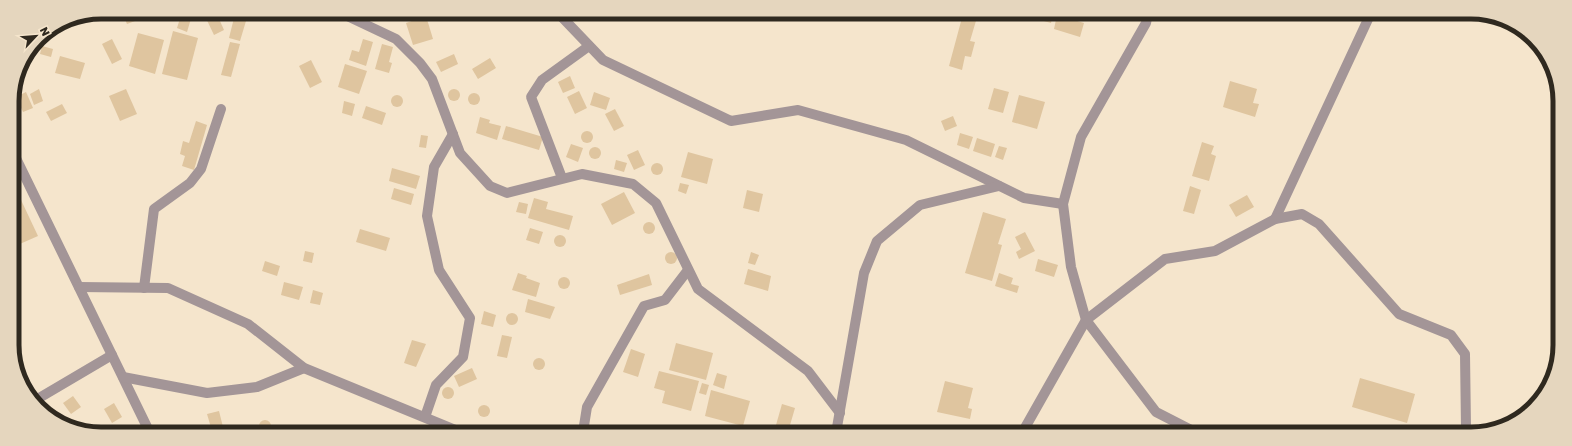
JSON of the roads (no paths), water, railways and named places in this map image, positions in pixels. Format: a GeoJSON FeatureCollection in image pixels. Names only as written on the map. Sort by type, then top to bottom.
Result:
{"type":"FeatureCollection","features":[{"type":"Feature","properties":{"kind":"street"},"geometry":{"type":"LineString","coordinates":[[355,19],[396,39],[420,63],[432,79],[460,153],[490,186],[507,193],[582,174],[633,184],[656,203],[698,289],[808,371],[840,414]]}},
{"type":"Feature","properties":{"kind":"street"},"geometry":{"type":"LineString","coordinates":[[564,19],[603,60],[731,121],[798,110],[906,140],[1024,198],[1063,204]]}},
{"type":"Feature","properties":{"kind":"street"},"geometry":{"type":"LineString","coordinates":[[1147,19],[1081,137],[1063,204],[1071,267],[1086,320],[1156,412],[1184,427]]}},
{"type":"Feature","properties":{"kind":"street"},"geometry":{"type":"LineString","coordinates":[[1275,219],[1368,19]]}},
{"type":"Feature","properties":{"kind":"street"},"geometry":{"type":"LineString","coordinates":[[562,178],[531,97],[542,80],[589,46]]}},
{"type":"Feature","properties":{"kind":"street"},"geometry":{"type":"LineString","coordinates":[[144,288],[154,209],[190,183],[202,169],[221,109]]}},
{"type":"Feature","properties":{"kind":"street"},"geometry":{"type":"LineString","coordinates":[[425,417],[436,385],[463,356],[470,318],[439,270],[427,216],[434,167],[453,134]]}},
{"type":"Feature","properties":{"kind":"street"},"geometry":{"type":"LineString","coordinates":[[19,164],[147,427]]}},
{"type":"Feature","properties":{"kind":"street"},"geometry":{"type":"LineString","coordinates":[[837,427],[864,273],[877,241],[920,205],[999,186]]}},
{"type":"Feature","properties":{"kind":"street"},"geometry":{"type":"LineString","coordinates":[[1025,427],[1086,320],[1165,259],[1215,251],[1275,219],[1302,214],[1319,224],[1399,314],[1451,335],[1465,354],[1466,427]]}},
{"type":"Feature","properties":{"kind":"street"},"geometry":{"type":"LineString","coordinates":[[584,427],[587,407],[644,306],[665,300],[688,270]]}},
{"type":"Feature","properties":{"kind":"street"},"geometry":{"type":"LineString","coordinates":[[79,288],[168,288],[248,324],[304,368],[448,427]]}},
{"type":"Feature","properties":{"kind":"street"},"geometry":{"type":"LineString","coordinates":[[39,398],[112,356]]}},
{"type":"Feature","properties":{"kind":"street"},"geometry":{"type":"LineString","coordinates":[[123,377],[207,393],[257,387],[304,368]]}}]}
